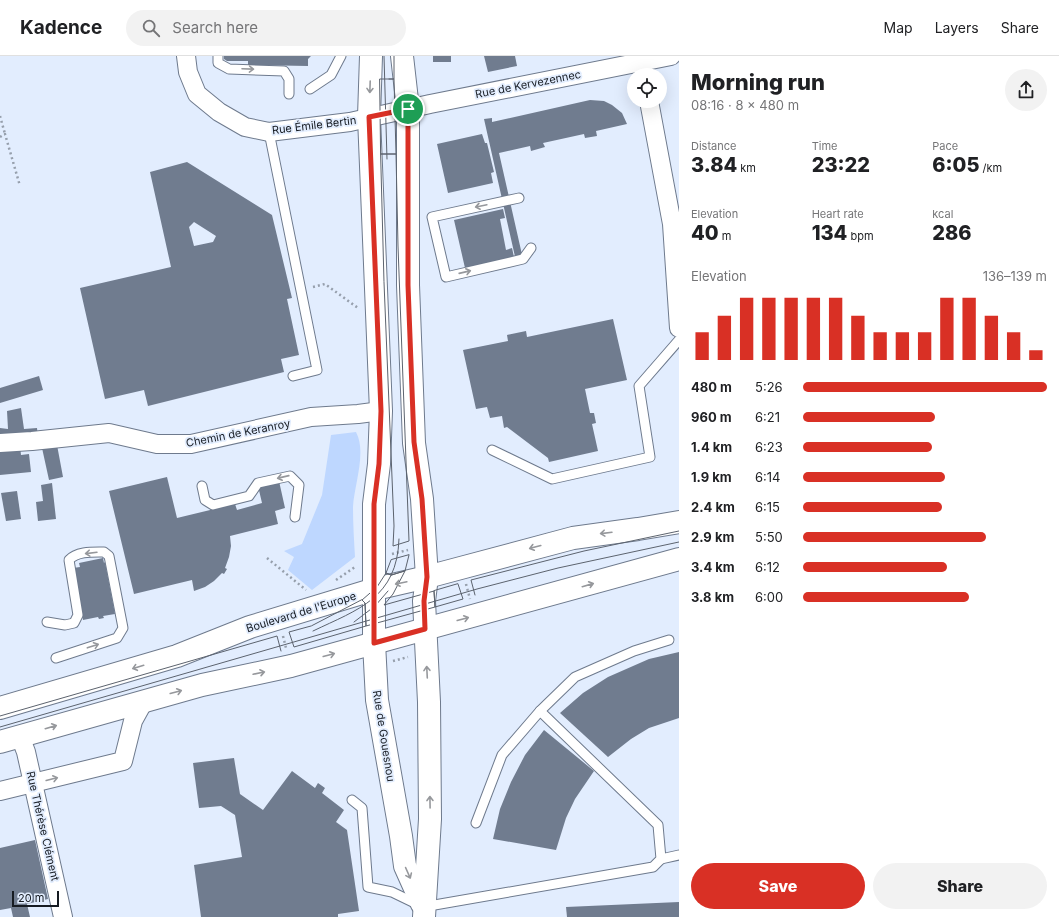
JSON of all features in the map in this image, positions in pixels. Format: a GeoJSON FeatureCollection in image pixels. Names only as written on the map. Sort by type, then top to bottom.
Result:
{"type":"FeatureCollection","features":[{"type":"Feature","properties":{"kind":"main road","name":"Rue de Gouesnou"},"geometry":{"type":"LineString","coordinates":[[370,56],[377,116],[381,411],[379,464],[374,504],[374,643],[377,700],[406,866],[424,912]]}},
{"type":"Feature","properties":{"kind":"main road"},"geometry":{"type":"LineString","coordinates":[[402,56],[408,109],[408,285],[414,442],[422,499],[427,577],[424,601],[429,702],[430,819],[424,912]]}},
{"type":"Feature","properties":{"kind":"main road","name":"Boulevard de l'Europe"},"geometry":{"type":"LineString","coordinates":[[0,708],[177,656],[250,627],[375,589],[462,568],[573,538],[679,522]]}},
{"type":"Feature","properties":{"kind":"main road"},"geometry":{"type":"LineString","coordinates":[[10,739],[202,685],[291,666],[679,559]]}},
{"type":"Feature","properties":{"kind":"street","name":"Rue Émile Bertin"},"geometry":{"type":"LineString","coordinates":[[186,56],[188,72],[197,94],[219,112],[245,127],[269,132],[350,122],[377,116]]}},
{"type":"Feature","properties":{"kind":"street","name":"Rue de Kervezennec"},"geometry":{"type":"LineString","coordinates":[[644,68],[671,56]]}},
{"type":"Feature","properties":{"kind":"street","name":"Rue de Kervezennec"},"geometry":{"type":"LineString","coordinates":[[377,116],[408,109],[627,72]]}},
{"type":"Feature","properties":{"kind":"street"},"geometry":{"type":"LineString","coordinates":[[650,108],[672,224],[679,328]]}},
{"type":"Feature","properties":{"kind":"street","name":"Chemin de Keranroy"},"geometry":{"type":"LineString","coordinates":[[0,443],[109,433],[157,444],[191,444],[311,417],[381,411]]}},
{"type":"Feature","properties":{"kind":"street"},"geometry":{"type":"LineString","coordinates":[[0,791],[123,761],[133,721],[144,701]]}},
{"type":"Feature","properties":{"kind":"street","name":"Rue Thérèse Clément"},"geometry":{"type":"LineString","coordinates":[[10,739],[26,752],[63,917]]}},
{"type":"Feature","properties":{"kind":"lane"},"geometry":{"type":"LineString","coordinates":[[218,56],[218,63],[229,69],[284,71],[290,80],[289,94]]}},
{"type":"Feature","properties":{"kind":"lane"},"geometry":{"type":"LineString","coordinates":[[310,89],[331,75],[341,56]]}},
{"type":"Feature","properties":{"kind":"lane"},"geometry":{"type":"LineString","coordinates":[[269,132],[317,370],[293,376]]}},
{"type":"Feature","properties":{"kind":"lane"},"geometry":{"type":"LineString","coordinates":[[519,198],[432,217],[446,277],[523,259],[531,248]]}},
{"type":"Feature","properties":{"kind":"lane"},"geometry":{"type":"LineString","coordinates":[[492,450],[552,479],[650,457],[639,386],[679,340]]}},
{"type":"Feature","properties":{"kind":"lane"},"geometry":{"type":"LineString","coordinates":[[202,486],[205,500],[213,505],[249,496],[258,483],[290,476],[299,485],[295,517]]}},
{"type":"Feature","properties":{"kind":"lane"},"geometry":{"type":"LineString","coordinates":[[47,622],[65,625],[74,623],[78,614],[69,560],[73,555],[104,552],[109,556],[123,628],[117,638],[56,658]]}},
{"type":"Feature","properties":{"kind":"lane"},"geometry":{"type":"LineString","coordinates":[[476,823],[502,755],[540,711],[575,677],[634,650],[669,640]]}},
{"type":"Feature","properties":{"kind":"lane"},"geometry":{"type":"LineString","coordinates":[[540,711],[658,825],[661,859]]}},
{"type":"Feature","properties":{"kind":"lane"},"geometry":{"type":"LineString","coordinates":[[352,800],[362,808],[368,887],[392,892],[424,912],[653,867],[661,859],[679,855]]}},
{"type":"Feature","properties":{"kind":"path"},"geometry":{"type":"LineString","coordinates":[[0,116],[20,186]]}},
{"type":"Feature","properties":{"kind":"path"},"geometry":{"type":"LineString","coordinates":[[0,137],[5,134]]}},
{"type":"Feature","properties":{"kind":"path"},"geometry":{"type":"LineString","coordinates":[[325,284],[362,310]]}},
{"type":"Feature","properties":{"kind":"path"},"geometry":{"type":"LineString","coordinates":[[267,558],[308,591]]}},
{"type":"Feature","properties":{"kind":"path"},"geometry":{"type":"LineString","coordinates":[[462,568],[474,616]]}},
{"type":"Feature","properties":{"kind":"path"},"geometry":{"type":"LineString","coordinates":[[283,633],[288,653]]}},
{"type":"Feature","properties":{"kind":"shaded area"},"geometry":{"type":"Polygon","coordinates":[[[356,432],[359,440],[360,459],[353,507],[355,557],[312,590],[288,570],[294,557],[284,551],[302,544],[322,495],[331,435],[356,432]]]}},
{"type":"Feature","properties":{"kind":"building"},"geometry":{"type":"Polygon","coordinates":[[[224,56],[311,56],[308,59],[308,66],[248,65],[248,61],[227,61],[224,59],[224,56]]]}},
{"type":"Feature","properties":{"kind":"building"},"geometry":{"type":"Polygon","coordinates":[[[433,56],[451,56],[451,62],[433,62],[433,56]]]}},
{"type":"Feature","properties":{"kind":"building"},"geometry":{"type":"Polygon","coordinates":[[[484,56],[515,56],[517,66],[488,72],[484,56]]]}},
{"type":"Feature","properties":{"kind":"building"},"geometry":{"type":"Polygon","coordinates":[[[590,100],[604,101],[612,105],[622,113],[627,124],[596,131],[597,136],[585,138],[584,134],[543,143],[545,147],[531,151],[530,146],[499,153],[523,259],[516,261],[484,119],[492,118],[492,122],[590,100]]]}},
{"type":"Feature","properties":{"kind":"building"},"geometry":{"type":"Polygon","coordinates":[[[482,134],[485,143],[487,143],[494,172],[491,173],[493,183],[448,193],[437,144],[482,134]]]}},
{"type":"Feature","properties":{"kind":"building"},"geometry":{"type":"Polygon","coordinates":[[[187,162],[272,215],[292,298],[287,299],[299,355],[281,359],[284,372],[148,406],[144,390],[105,399],[80,288],[171,267],[150,172],[187,162]],[[194,222],[189,227],[194,246],[213,242],[216,236],[194,222]]]}},
{"type":"Feature","properties":{"kind":"building"},"geometry":{"type":"Polygon","coordinates":[[[503,209],[505,218],[500,219],[506,250],[512,248],[514,257],[465,268],[454,220],[503,209]]]}},
{"type":"Feature","properties":{"kind":"building"},"geometry":{"type":"Polygon","coordinates":[[[613,319],[627,380],[585,389],[590,413],[594,413],[596,423],[592,424],[598,451],[549,462],[548,458],[507,427],[504,428],[502,416],[490,418],[487,407],[476,409],[463,350],[508,341],[507,335],[526,331],[527,337],[613,319]]]}},
{"type":"Feature","properties":{"kind":"building"},"geometry":{"type":"Polygon","coordinates":[[[39,376],[43,390],[0,403],[0,388],[39,376]]]}},
{"type":"Feature","properties":{"kind":"building"},"geometry":{"type":"Polygon","coordinates":[[[21,408],[24,429],[37,428],[38,438],[0,440],[0,428],[8,429],[7,411],[21,408]]]}},
{"type":"Feature","properties":{"kind":"building"},"geometry":{"type":"Polygon","coordinates":[[[57,445],[63,477],[49,480],[42,448],[57,445]]]}},
{"type":"Feature","properties":{"kind":"building"},"geometry":{"type":"Polygon","coordinates":[[[20,446],[21,455],[29,454],[31,472],[0,475],[0,448],[20,446]]]}},
{"type":"Feature","properties":{"kind":"building"},"geometry":{"type":"Polygon","coordinates":[[[167,477],[177,518],[235,504],[237,510],[262,503],[258,486],[279,481],[285,508],[275,511],[278,524],[230,536],[231,546],[225,568],[227,569],[224,574],[222,573],[205,587],[194,591],[192,580],[134,594],[109,491],[167,477]]]}},
{"type":"Feature","properties":{"kind":"building"},"geometry":{"type":"Polygon","coordinates":[[[52,483],[56,519],[38,521],[36,502],[43,501],[41,485],[52,483]]]}},
{"type":"Feature","properties":{"kind":"building"},"geometry":{"type":"Polygon","coordinates":[[[17,491],[21,519],[6,521],[1,493],[17,491]]]}},
{"type":"Feature","properties":{"kind":"building"},"geometry":{"type":"Polygon","coordinates":[[[103,558],[115,614],[103,616],[104,618],[99,619],[98,617],[83,620],[73,568],[80,567],[79,563],[103,558]]]}},
{"type":"Feature","properties":{"kind":"building"},"geometry":{"type":"Polygon","coordinates":[[[679,652],[679,718],[649,728],[631,739],[608,757],[560,713],[583,693],[608,677],[649,659],[679,652]]]}},
{"type":"Feature","properties":{"kind":"building"},"geometry":{"type":"Polygon","coordinates":[[[544,730],[594,771],[575,799],[566,818],[556,850],[493,839],[500,809],[511,782],[525,755],[544,730]]]}},
{"type":"Feature","properties":{"kind":"building"},"geometry":{"type":"Polygon","coordinates":[[[234,758],[240,794],[263,810],[292,771],[315,788],[318,783],[325,788],[322,793],[344,810],[336,822],[347,830],[359,911],[338,914],[338,917],[201,917],[194,865],[242,857],[235,815],[221,806],[199,808],[193,763],[234,758]]]}},
{"type":"Feature","properties":{"kind":"building"},"geometry":{"type":"Polygon","coordinates":[[[35,840],[48,899],[27,904],[30,917],[13,917],[11,908],[0,910],[0,848],[35,840]]]}},
{"type":"Feature","properties":{"kind":"building"},"geometry":{"type":"Polygon","coordinates":[[[679,902],[679,917],[567,917],[566,907],[679,902]]]}},
{"type":"Feature","properties":{"kind":"tram line"},"geometry":{"type":"LineString","coordinates":[[384,56],[387,159]]}},
{"type":"Feature","properties":{"kind":"tram line"},"geometry":{"type":"LineString","coordinates":[[389,79],[394,79],[394,56]]}},
{"type":"Feature","properties":{"kind":"tram line"},"geometry":{"type":"LineString","coordinates":[[380,79],[394,79],[396,154],[381,154],[380,79]]}},
{"type":"Feature","properties":{"kind":"tram line"},"geometry":{"type":"LineString","coordinates":[[381,154],[396,154],[409,541],[393,546],[394,526],[384,282],[381,154]]}},
{"type":"Feature","properties":{"kind":"tram line"},"geometry":{"type":"LineString","coordinates":[[475,595],[471,580],[584,551],[679,531]]}},
{"type":"Feature","properties":{"kind":"tram line"},"geometry":{"type":"LineString","coordinates":[[313,631],[360,608],[383,588],[391,575],[397,559],[399,539]]}},
{"type":"Feature","properties":{"kind":"tram line"},"geometry":{"type":"LineString","coordinates":[[0,727],[477,589],[558,568],[679,542]]}},
{"type":"Feature","properties":{"kind":"tram line"},"geometry":{"type":"LineString","coordinates":[[409,555],[405,571],[391,575],[386,573],[391,560],[409,555]]}},
{"type":"Feature","properties":{"kind":"tram line"},"geometry":{"type":"LineString","coordinates":[[405,571],[393,594],[384,605],[434,591],[435,607],[366,626],[365,603],[362,600],[377,587],[386,573],[391,575],[405,571]]}},
{"type":"Feature","properties":{"kind":"tram line"},"geometry":{"type":"LineString","coordinates":[[458,584],[463,599],[435,607],[434,591],[458,584]]}},
{"type":"Feature","properties":{"kind":"tram line"},"geometry":{"type":"LineString","coordinates":[[354,622],[375,606],[388,591]]}},
{"type":"Feature","properties":{"kind":"tram line"},"geometry":{"type":"LineString","coordinates":[[362,600],[365,603],[366,626],[294,647],[289,632],[311,626],[362,600]]}},
{"type":"Feature","properties":{"kind":"tram line"},"geometry":{"type":"LineString","coordinates":[[0,716],[277,636],[281,651]]}},
{"type":"Feature","properties":{"kind":"route"},"geometry":{"type":"LineString","coordinates":[[408,109],[408,285],[414,442],[422,499],[427,577],[424,601],[425,629],[374,643],[374,504],[379,464],[381,411],[369,117],[408,109]]}}]}
